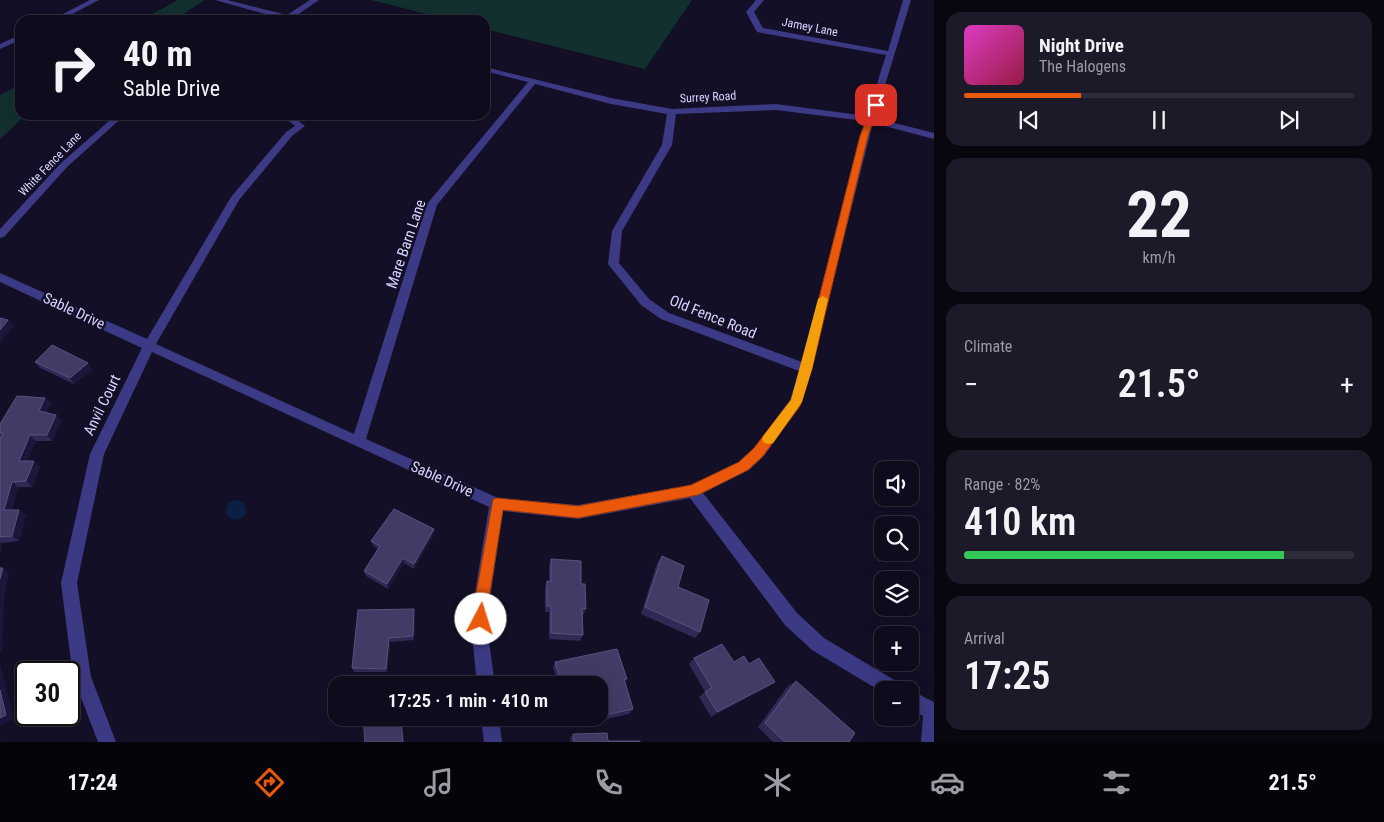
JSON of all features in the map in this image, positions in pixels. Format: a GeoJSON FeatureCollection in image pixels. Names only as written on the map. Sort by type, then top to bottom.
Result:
{"type":"FeatureCollection","features":[{"type":"Feature","properties":{"kind":"street"},"geometry":{"type":"LineString","coordinates":[[65,15],[95,0]]}},
{"type":"Feature","properties":{"kind":"street"},"geometry":{"type":"LineString","coordinates":[[219,0],[277,15]]}},
{"type":"Feature","properties":{"kind":"street"},"geometry":{"type":"LineString","coordinates":[[297,15],[316,0]]}},
{"type":"Feature","properties":{"kind":"street","name":"Jamey Lane"},"geometry":{"type":"LineString","coordinates":[[760,0],[750,12],[760,30],[891,54]]}},
{"type":"Feature","properties":{"kind":"street","name":"Sable Drive"},"geometry":{"type":"LineString","coordinates":[[0,277],[497,504],[578,512],[693,491],[744,466],[759,452],[796,402],[806,369],[864,136],[907,0]]}},
{"type":"Feature","properties":{"kind":"street"},"geometry":{"type":"LineString","coordinates":[[0,47],[15,40]]}},
{"type":"Feature","properties":{"kind":"street","name":"Surrey Road"},"geometry":{"type":"LineString","coordinates":[[490,70],[611,101],[672,112],[776,107],[870,119],[934,136]]}},
{"type":"Feature","properties":{"kind":"street","name":"Mare Barn Lane"},"geometry":{"type":"LineString","coordinates":[[358,442],[432,204],[533,82]]}},
{"type":"Feature","properties":{"kind":"street","name":"Old Fence Road"},"geometry":{"type":"LineString","coordinates":[[672,112],[667,145],[616,231],[613,264],[645,302],[664,316],[806,369]]}},
{"type":"Feature","properties":{"kind":"street","name":"White Fence Lane"},"geometry":{"type":"LineString","coordinates":[[0,235],[64,165],[115,120]]}},
{"type":"Feature","properties":{"kind":"street","name":"Anvil Court"},"geometry":{"type":"LineString","coordinates":[[107,742],[82,677],[69,583],[97,454],[149,346],[235,199],[289,134],[301,126],[292,120]]}},
{"type":"Feature","properties":{"kind":"street"},"geometry":{"type":"LineString","coordinates":[[693,491],[791,619],[818,644],[880,681]]}},
{"type":"Feature","properties":{"kind":"street"},"geometry":{"type":"LineString","coordinates":[[485,676],[480,634],[481,605],[497,504]]}},
{"type":"Feature","properties":{"kind":"street"},"geometry":{"type":"LineString","coordinates":[[919,704],[933,712],[930,742]]}},
{"type":"Feature","properties":{"kind":"street"},"geometry":{"type":"LineString","coordinates":[[491,726],[493,742]]}},
{"type":"Feature","properties":{"kind":"green space"},"geometry":{"type":"Polygon","coordinates":[[[178,0],[205,0],[182,15],[150,15],[178,0]]]}},
{"type":"Feature","properties":{"kind":"green space"},"geometry":{"type":"Polygon","coordinates":[[[371,0],[692,0],[645,69],[490,30],[490,15],[431,15],[371,0]]]}},
{"type":"Feature","properties":{"kind":"green space"},"geometry":{"type":"Polygon","coordinates":[[[15,88],[15,120],[21,120],[0,139],[0,95],[15,88]]]}},
{"type":"Feature","properties":{"kind":"water"},"geometry":{"type":"Polygon","coordinates":[[[232,500],[240,500],[246,506],[246,514],[240,520],[232,520],[226,514],[226,506],[232,500]]]}},
{"type":"Feature","properties":{"kind":"building"},"geometry":{"type":"Polygon","coordinates":[[[0,318],[8,320],[0,330],[0,318]]]}},
{"type":"Feature","properties":{"kind":"building"},"geometry":{"type":"Polygon","coordinates":[[[52,345],[88,363],[70,378],[35,362],[52,345]]]}},
{"type":"Feature","properties":{"kind":"building"},"geometry":{"type":"Polygon","coordinates":[[[17,396],[45,398],[39,411],[56,415],[47,435],[30,435],[19,461],[34,461],[26,481],[12,482],[4,510],[19,510],[12,536],[0,537],[0,439],[3,433],[0,433],[0,424],[17,396]]]}},
{"type":"Feature","properties":{"kind":"building"},"geometry":{"type":"Polygon","coordinates":[[[394,509],[434,529],[414,564],[403,558],[387,584],[364,571],[380,546],[371,541],[394,509]]]}},
{"type":"Feature","properties":{"kind":"building"},"geometry":{"type":"Polygon","coordinates":[[[662,556],[684,566],[678,587],[709,600],[700,632],[645,607],[662,556]]]}},
{"type":"Feature","properties":{"kind":"building"},"geometry":{"type":"Polygon","coordinates":[[[551,559],[581,561],[581,584],[585,584],[586,609],[582,608],[583,635],[551,633],[551,606],[547,606],[547,581],[551,582],[551,559]]]}},
{"type":"Feature","properties":{"kind":"building"},"geometry":{"type":"Polygon","coordinates":[[[0,568],[3,568],[0,579],[0,568]]]}},
{"type":"Feature","properties":{"kind":"building"},"geometry":{"type":"Polygon","coordinates":[[[414,609],[413,636],[389,638],[386,669],[352,668],[358,610],[414,609]]]}},
{"type":"Feature","properties":{"kind":"building"},"geometry":{"type":"Polygon","coordinates":[[[722,644],[734,662],[744,656],[749,664],[759,658],[775,682],[717,712],[705,692],[712,688],[694,658],[722,644]]]}},
{"type":"Feature","properties":{"kind":"building"},"geometry":{"type":"Polygon","coordinates":[[[617,649],[627,679],[624,679],[633,709],[608,714],[608,676],[559,676],[555,662],[617,649]]]}},
{"type":"Feature","properties":{"kind":"building"},"geometry":{"type":"Polygon","coordinates":[[[796,681],[855,733],[849,742],[785,742],[765,723],[796,681]]]}},
{"type":"Feature","properties":{"kind":"building"},"geometry":{"type":"Polygon","coordinates":[[[0,690],[6,715],[0,718],[0,690]]]}},
{"type":"Feature","properties":{"kind":"building"},"geometry":{"type":"Polygon","coordinates":[[[364,726],[402,726],[403,742],[365,742],[364,726]]]}},
{"type":"Feature","properties":{"kind":"building"},"geometry":{"type":"Polygon","coordinates":[[[607,733],[608,741],[640,742],[574,742],[573,734],[607,733]]]}},
{"type":"Feature","properties":{"kind":"slow traffic"},"geometry":{"type":"LineString","coordinates":[[769,439],[796,402],[823,299]]}},
{"type":"Feature","properties":{"kind":"route"},"geometry":{"type":"LineString","coordinates":[[481,619],[481,605],[497,504],[578,512],[693,491],[744,466],[759,452],[796,402],[806,369],[864,136],[876,105]]}}]}
